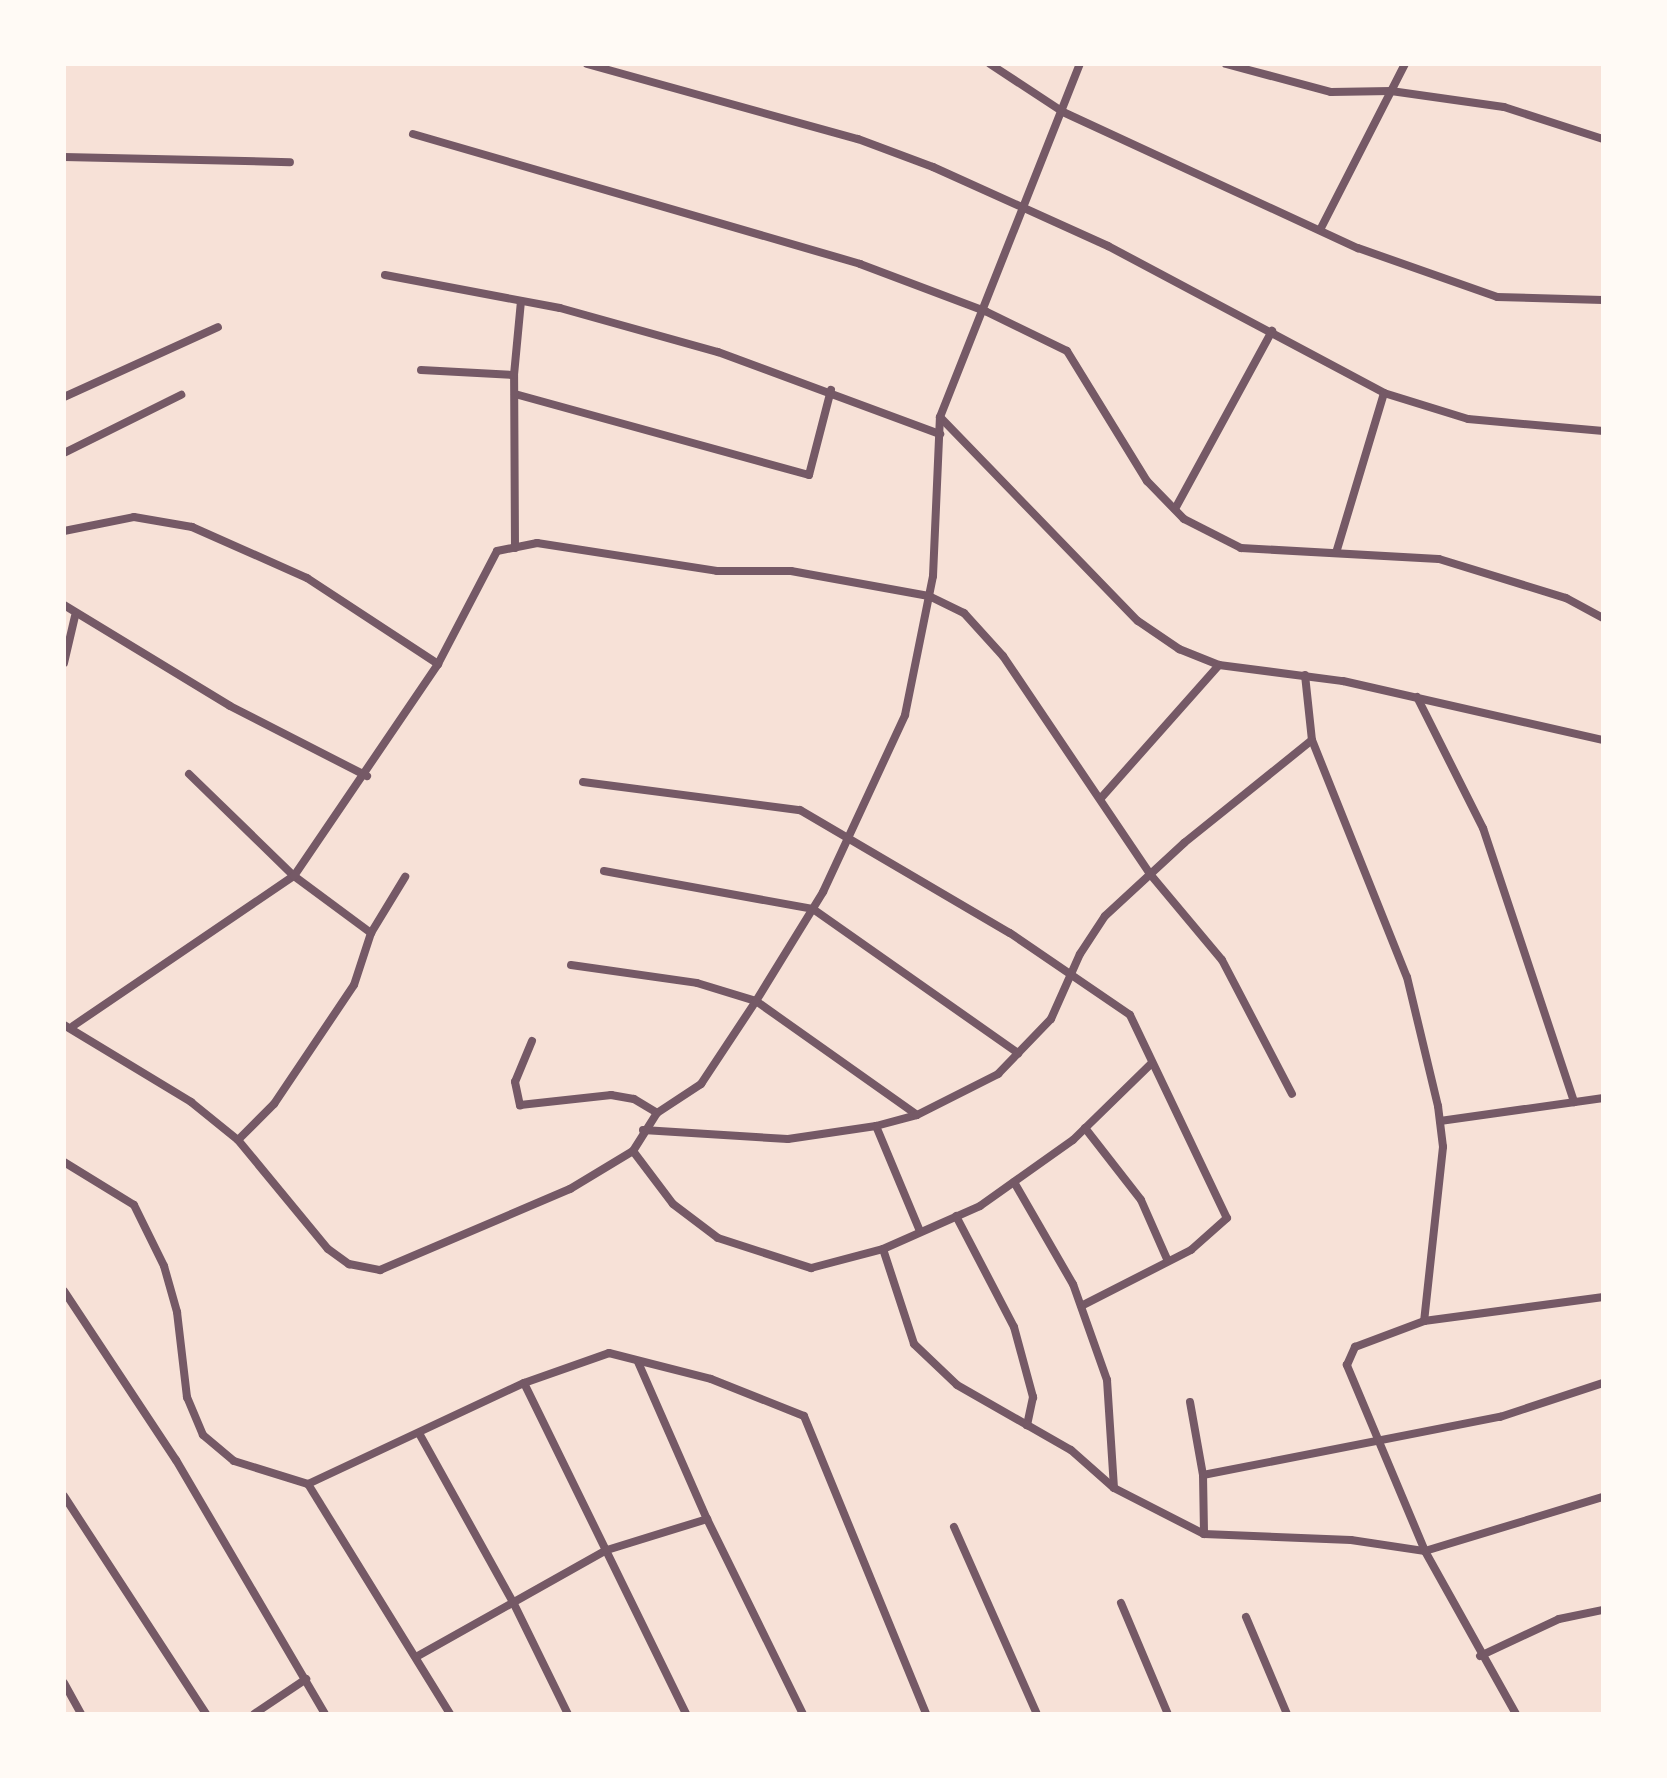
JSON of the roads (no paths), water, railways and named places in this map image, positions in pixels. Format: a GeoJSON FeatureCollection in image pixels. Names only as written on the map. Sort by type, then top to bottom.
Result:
{"type":"FeatureCollection","features":[{"type":"Feature","properties":{"kind":"street"},"geometry":{"type":"LineString","coordinates":[[587,64],[858,139],[933,167],[1020,210],[1108,246],[1384,393],[1468,419],[1603,431]]}},
{"type":"Feature","properties":{"kind":"street"},"geometry":{"type":"LineString","coordinates":[[990,64],[1063,112],[1320,230],[1497,297],[1603,300]]}},
{"type":"Feature","properties":{"kind":"street"},"geometry":{"type":"LineString","coordinates":[[1080,64],[1063,112],[1020,210],[985,311],[940,417],[929,596],[905,715],[813,909],[756,1001],[701,1084],[657,1113],[643,1130],[633,1151],[570,1189],[380,1270],[349,1264],[328,1249],[238,1140],[191,1102],[69,1026],[294,876],[367,776],[438,664],[497,551],[537,543],[717,571],[791,571],[929,596],[964,613],[1003,656],[1150,874],[1222,960],[1292,1094]]}},
{"type":"Feature","properties":{"kind":"street"},"geometry":{"type":"LineString","coordinates":[[1226,64],[1331,92],[1391,91],[1504,107],[1603,139]]}},
{"type":"Feature","properties":{"kind":"street"},"geometry":{"type":"LineString","coordinates":[[1320,230],[1405,64]]}},
{"type":"Feature","properties":{"kind":"street"},"geometry":{"type":"LineString","coordinates":[[413,134],[860,264],[985,311],[1067,351],[1147,481],[1175,509],[1241,548],[1439,559],[1566,598],[1603,618]]}},
{"type":"Feature","properties":{"kind":"street"},"geometry":{"type":"LineString","coordinates":[[64,157],[290,162]]}},
{"type":"Feature","properties":{"kind":"street"},"geometry":{"type":"LineString","coordinates":[[385,275],[521,301],[718,352],[831,390],[940,434]]}},
{"type":"Feature","properties":{"kind":"street"},"geometry":{"type":"LineString","coordinates":[[515,548],[514,375],[521,301]]}},
{"type":"Feature","properties":{"kind":"street"},"geometry":{"type":"LineString","coordinates":[[64,385],[66,396],[218,327]]}},
{"type":"Feature","properties":{"kind":"street"},"geometry":{"type":"LineString","coordinates":[[1175,509],[1272,331]]}},
{"type":"Feature","properties":{"kind":"street"},"geometry":{"type":"LineString","coordinates":[[421,370],[514,375]]}},
{"type":"Feature","properties":{"kind":"street"},"geometry":{"type":"LineString","coordinates":[[515,394],[809,475],[831,390]]}},
{"type":"Feature","properties":{"kind":"street"},"geometry":{"type":"LineString","coordinates":[[1336,553],[1384,393]]}},
{"type":"Feature","properties":{"kind":"street"},"geometry":{"type":"LineString","coordinates":[[64,453],[181,395]]}},
{"type":"Feature","properties":{"kind":"street"},"geometry":{"type":"LineString","coordinates":[[940,417],[1138,621],[1179,649],[1219,665],[1305,675],[1603,740]]}},
{"type":"Feature","properties":{"kind":"street"},"geometry":{"type":"LineString","coordinates":[[64,531],[134,517],[192,527],[307,578],[438,664]]}},
{"type":"Feature","properties":{"kind":"street"},"geometry":{"type":"LineString","coordinates":[[64,605],[75,616],[230,706],[367,776]]}},
{"type":"Feature","properties":{"kind":"street"},"geometry":{"type":"LineString","coordinates":[[64,663],[75,616]]}},
{"type":"Feature","properties":{"kind":"street"},"geometry":{"type":"LineString","coordinates":[[1101,798],[1219,665]]}},
{"type":"Feature","properties":{"kind":"street"},"geometry":{"type":"LineString","coordinates":[[1305,675],[1312,740],[1407,977],[1440,1121],[1443,1147],[1424,1321]]}},
{"type":"Feature","properties":{"kind":"street"},"geometry":{"type":"LineString","coordinates":[[1417,697],[1483,828],[1574,1102]]}},
{"type":"Feature","properties":{"kind":"street"},"geometry":{"type":"LineString","coordinates":[[643,1130],[788,1139],[876,1126],[917,1115],[998,1074],[1051,1019],[1072,971],[1105,916],[1150,874],[1312,740]]}},
{"type":"Feature","properties":{"kind":"street"},"geometry":{"type":"LineString","coordinates":[[189,774],[294,876],[371,933]]}},
{"type":"Feature","properties":{"kind":"street"},"geometry":{"type":"LineString","coordinates":[[583,782],[800,810],[849,835],[1072,971],[1130,1015],[1227,1218],[1191,1250],[1167,1259],[1081,1306]]}},
{"type":"Feature","properties":{"kind":"street"},"geometry":{"type":"LineString","coordinates":[[604,871],[813,909],[1018,1053]]}},
{"type":"Feature","properties":{"kind":"street"},"geometry":{"type":"LineString","coordinates":[[238,1140],[274,1104],[354,985],[371,933],[405,877]]}},
{"type":"Feature","properties":{"kind":"street"},"geometry":{"type":"LineString","coordinates":[[571,965],[697,983],[756,1001],[917,1115]]}},
{"type":"Feature","properties":{"kind":"street"},"geometry":{"type":"LineString","coordinates":[[532,1041],[515,1082],[520,1105],[611,1095],[634,1099],[657,1113]]}},
{"type":"Feature","properties":{"kind":"street"},"geometry":{"type":"LineString","coordinates":[[633,1151],[673,1204],[718,1238],[811,1268],[883,1249],[956,1216],[1014,1182],[1085,1128],[1152,1063]]}},
{"type":"Feature","properties":{"kind":"street"},"geometry":{"type":"LineString","coordinates":[[1440,1121],[1603,1098]]}},
{"type":"Feature","properties":{"kind":"street"},"geometry":{"type":"LineString","coordinates":[[876,1126],[920,1231]]}},
{"type":"Feature","properties":{"kind":"street"},"geometry":{"type":"LineString","coordinates":[[1085,1128],[1141,1200],[1167,1259]]}},
{"type":"Feature","properties":{"kind":"street"},"geometry":{"type":"LineString","coordinates":[[64,1161],[134,1205],[164,1266],[177,1312],[187,1397],[203,1435],[234,1461],[308,1484],[450,1714]]}},
{"type":"Feature","properties":{"kind":"street"},"geometry":{"type":"LineString","coordinates":[[1014,1182],[1081,1306],[1107,1380],[1114,1488]]}},
{"type":"Feature","properties":{"kind":"street"},"geometry":{"type":"LineString","coordinates":[[956,1216],[1014,1327],[1033,1397],[1027,1425]]}},
{"type":"Feature","properties":{"kind":"street"},"geometry":{"type":"LineString","coordinates":[[883,1249],[914,1344],[957,1385],[1071,1450],[1114,1488],[1204,1534],[1351,1540],[1425,1551],[1603,1497]]}},
{"type":"Feature","properties":{"kind":"street"},"geometry":{"type":"LineString","coordinates":[[64,1291],[176,1460],[325,1714]]}},
{"type":"Feature","properties":{"kind":"street"},"geometry":{"type":"LineString","coordinates":[[1516,1714],[1480,1656],[1456,1600],[1425,1551],[1376,1443],[1347,1365],[1355,1347],[1424,1321],[1603,1297]]}},
{"type":"Feature","properties":{"kind":"street"},"geometry":{"type":"LineString","coordinates":[[308,1484],[420,1435],[524,1383],[609,1353],[711,1379],[804,1416],[926,1714]]}},
{"type":"Feature","properties":{"kind":"street"},"geometry":{"type":"LineString","coordinates":[[638,1362],[707,1519],[803,1714]]}},
{"type":"Feature","properties":{"kind":"street"},"geometry":{"type":"LineString","coordinates":[[524,1383],[686,1714]]}},
{"type":"Feature","properties":{"kind":"street"},"geometry":{"type":"LineString","coordinates":[[1203,1475],[1500,1417],[1603,1383]]}},
{"type":"Feature","properties":{"kind":"street"},"geometry":{"type":"LineString","coordinates":[[1190,1402],[1203,1475],[1204,1534]]}},
{"type":"Feature","properties":{"kind":"street"},"geometry":{"type":"LineString","coordinates":[[420,1435],[514,1604],[568,1714]]}},
{"type":"Feature","properties":{"kind":"street"},"geometry":{"type":"LineString","coordinates":[[64,1496],[206,1714]]}},
{"type":"Feature","properties":{"kind":"street"},"geometry":{"type":"LineString","coordinates":[[416,1657],[607,1550],[707,1519]]}},
{"type":"Feature","properties":{"kind":"street"},"geometry":{"type":"LineString","coordinates":[[954,1527],[1037,1714]]}},
{"type":"Feature","properties":{"kind":"street"},"geometry":{"type":"LineString","coordinates":[[1121,1603],[1168,1714]]}},
{"type":"Feature","properties":{"kind":"street"},"geometry":{"type":"LineString","coordinates":[[1480,1656],[1559,1619],[1603,1610]]}},
{"type":"Feature","properties":{"kind":"street"},"geometry":{"type":"LineString","coordinates":[[1246,1617],[1287,1714]]}},
{"type":"Feature","properties":{"kind":"street"},"geometry":{"type":"LineString","coordinates":[[254,1714],[306,1679]]}},
{"type":"Feature","properties":{"kind":"street"},"geometry":{"type":"LineString","coordinates":[[64,1683],[81,1714]]}}]}
